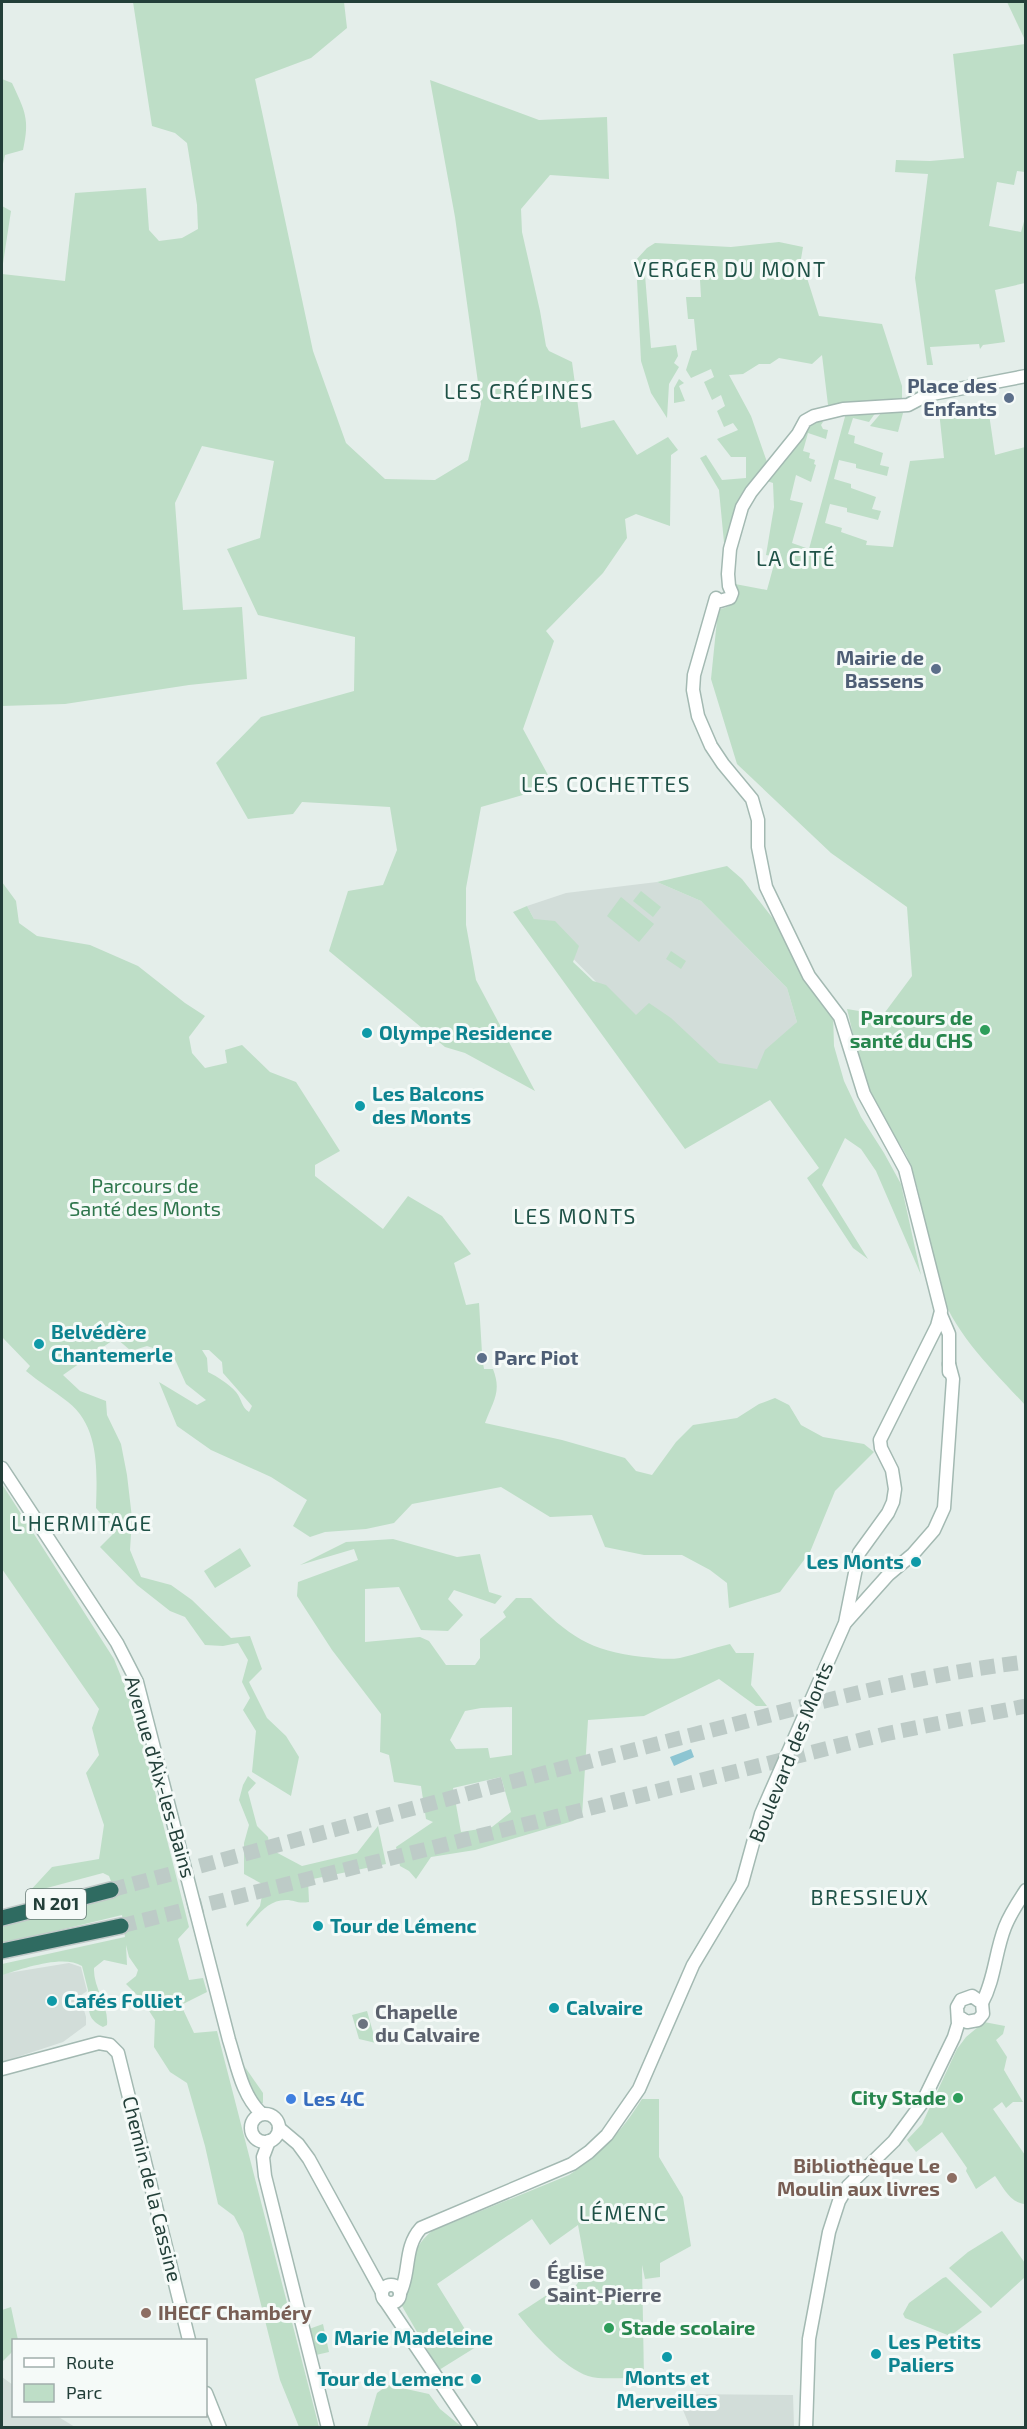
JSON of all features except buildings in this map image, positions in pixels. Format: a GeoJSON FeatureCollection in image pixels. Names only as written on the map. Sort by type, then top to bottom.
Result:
{"type":"FeatureCollection","features":[{"type":"Feature","properties":{"kind":"highway","name":"N 201"},"geometry":{"type":"LineString","coordinates":[[2,1918],[111,1890]]}},
{"type":"Feature","properties":{"kind":"highway","name":"N 201"},"geometry":{"type":"LineString","coordinates":[[2,1951],[121,1926]]}},
{"type":"Feature","properties":{"kind":"street"},"geometry":{"type":"LineString","coordinates":[[845,1623],[888,1575],[913,1554],[934,1530],[944,1508],[952,1386],[949,1377],[950,1345],[940,1324],[906,1169],[864,1094],[840,1017],[809,976],[766,887],[758,847],[756,809],[752,799],[711,746],[698,716],[693,690],[694,675],[716,598],[720,601],[730,598],[729,555],[742,507],[751,492],[798,434],[805,421],[814,416],[843,409],[908,405],[927,395],[1026,376]]}},
{"type":"Feature","properties":{"kind":"street"},"geometry":{"type":"LineString","coordinates":[[845,1623],[859,1553],[883,1521],[893,1502],[895,1489],[892,1470],[881,1448],[880,1440],[940,1324]]}},
{"type":"Feature","properties":{"kind":"street","name":"Avenue d'Aix-les-Bains"},"geometry":{"type":"LineString","coordinates":[[2,1468],[117,1643],[137,1682],[242,2081],[258,2118]]}},
{"type":"Feature","properties":{"kind":"street","name":"Boulevard des Monts"},"geometry":{"type":"LineString","coordinates":[[391,2293],[405,2277],[405,2268],[414,2236],[421,2228],[572,2164],[590,2152],[624,2114],[639,2089],[693,1965],[742,1883],[761,1814],[845,1623]]}},
{"type":"Feature","properties":{"kind":"street"},"geometry":{"type":"LineString","coordinates":[[979,2000],[991,1976],[1004,1928],[1026,1890]]}},
{"type":"Feature","properties":{"kind":"street"},"geometry":{"type":"LineString","coordinates":[[968,1996],[979,2000],[984,2010],[981,2017],[974,2022],[963,2019],[957,2007],[961,2000],[968,1996]]}},
{"type":"Feature","properties":{"kind":"street"},"geometry":{"type":"LineString","coordinates":[[806,2427],[809,2338],[829,2232],[839,2201],[848,2186],[894,2141],[922,2103],[963,2019]]}},
{"type":"Feature","properties":{"kind":"street","name":"Chemin de la Cassine"},"geometry":{"type":"LineString","coordinates":[[2,2069],[89,2045],[106,2043],[116,2050],[121,2062],[189,2339]]}},
{"type":"Feature","properties":{"kind":"street"},"geometry":{"type":"LineString","coordinates":[[274,2136],[264,2142],[255,2138],[252,2131],[258,2118],[267,2115],[276,2119],[274,2136],[263,2157],[265,2176],[327,2427]]}},
{"type":"Feature","properties":{"kind":"street"},"geometry":{"type":"LineString","coordinates":[[274,2136],[303,2149],[370,2271],[391,2293],[399,2318],[471,2427]]}},
{"type":"Feature","properties":{"kind":"street"},"geometry":{"type":"LineString","coordinates":[[207,2395],[220,2427]]}},
{"type":"Feature","properties":{"kind":"shaded area"},"geometry":{"type":"Polygon","coordinates":[[[657,882],[701,901],[787,988],[797,1022],[753,1077],[689,1076],[534,919],[527,906],[566,893],[657,882]]]}},
{"type":"Feature","properties":{"kind":"shaded area"},"geometry":{"type":"Polygon","coordinates":[[[69,1963],[81,1967],[87,1991],[80,1996],[86,2025],[63,2042],[2,2062],[2,1974],[69,1963]]]}},
{"type":"Feature","properties":{"kind":"shaded area"},"geometry":{"type":"Polygon","coordinates":[[[2,2377],[12,2384],[12,2417],[59,2417],[75,2427],[2,2427],[2,2377]]]}},
{"type":"Feature","properties":{"kind":"shaded area"},"geometry":{"type":"Polygon","coordinates":[[[679,2394],[793,2395],[794,2427],[690,2427],[678,2398],[679,2394]]]}},
{"type":"Feature","properties":{"kind":"green space"},"geometry":{"type":"Polygon","coordinates":[[[133,2],[344,2],[347,28],[311,58],[255,79],[313,351],[346,443],[385,479],[435,480],[468,460],[481,404],[455,217],[430,80],[539,120],[607,117],[609,179],[550,175],[521,209],[522,232],[546,346],[549,351],[572,362],[581,428],[614,420],[637,455],[668,437],[678,450],[671,455],[670,526],[636,514],[625,519],[627,538],[603,573],[546,631],[554,641],[523,729],[554,786],[481,807],[466,888],[466,925],[476,980],[535,1091],[465,1053],[445,1047],[329,951],[348,891],[383,885],[397,850],[390,807],[302,802],[293,814],[248,819],[216,763],[261,717],[354,691],[355,637],[258,615],[227,549],[260,538],[274,461],[202,446],[175,503],[183,610],[242,607],[247,679],[189,685],[65,704],[2,706],[2,274],[65,281],[75,193],[146,188],[149,230],[159,241],[182,238],[198,229],[197,205],[187,143],[175,133],[152,126],[133,2]]]}},
{"type":"Feature","properties":{"kind":"green space"},"geometry":{"type":"Polygon","coordinates":[[[1007,2],[1025,2],[1025,40],[1007,2]]]}},
{"type":"Feature","properties":{"kind":"green space"},"geometry":{"type":"Polygon","coordinates":[[[1025,44],[1025,172],[1017,171],[1014,185],[997,182],[989,226],[1021,232],[1025,218],[1025,283],[995,290],[1005,342],[983,345],[980,349],[979,344],[930,347],[933,365],[927,365],[915,278],[928,174],[895,172],[896,160],[930,161],[964,158],[953,54],[1025,44]]]}},
{"type":"Feature","properties":{"kind":"green space"},"geometry":{"type":"Polygon","coordinates":[[[2,79],[12,83],[23,108],[26,130],[23,150],[5,155],[2,168],[2,79]]]}},
{"type":"Feature","properties":{"kind":"green space"},"geometry":{"type":"Polygon","coordinates":[[[2,206],[11,211],[2,270],[2,206]]]}},
{"type":"Feature","properties":{"kind":"green space"},"geometry":{"type":"Polygon","coordinates":[[[779,242],[803,247],[801,259],[819,316],[882,324],[902,386],[902,400],[828,405],[822,355],[812,364],[779,358],[770,364],[759,364],[743,374],[729,375],[751,416],[767,462],[747,492],[725,553],[719,490],[700,458],[706,455],[722,480],[746,478],[746,457],[731,457],[717,439],[738,430],[733,423],[724,427],[717,411],[725,406],[721,395],[712,400],[704,382],[714,377],[711,369],[691,378],[686,370],[692,351],[697,350],[694,319],[688,319],[686,297],[701,297],[699,263],[683,265],[682,272],[680,263],[673,263],[673,273],[670,273],[668,262],[644,263],[651,348],[676,345],[678,356],[674,363],[679,367],[669,384],[667,418],[651,393],[641,361],[636,260],[655,243],[731,247],[779,242]]]}},
{"type":"Feature","properties":{"kind":"green space"},"geometry":{"type":"Polygon","coordinates":[[[679,379],[684,383],[679,386],[685,401],[674,403],[674,388],[679,379]]]}},
{"type":"Feature","properties":{"kind":"green space"},"geometry":{"type":"Polygon","coordinates":[[[901,411],[903,413],[898,432],[870,426],[882,412],[901,411]]]}},
{"type":"Feature","properties":{"kind":"green space"},"geometry":{"type":"Polygon","coordinates":[[[939,411],[989,414],[995,455],[1025,447],[1025,1405],[963,1335],[945,1302],[930,1255],[915,1179],[907,1156],[879,1113],[870,1094],[847,1009],[883,1015],[912,976],[907,907],[831,853],[737,764],[711,679],[718,610],[728,607],[737,599],[735,584],[767,590],[776,557],[766,555],[774,507],[773,483],[767,481],[811,423],[820,420],[823,422],[821,425],[823,429],[828,430],[826,439],[808,433],[803,451],[810,453],[809,458],[815,460],[816,465],[811,482],[796,475],[790,500],[803,503],[792,543],[809,549],[846,413],[876,412],[869,422],[853,418],[848,434],[855,436],[854,443],[883,453],[880,465],[889,467],[887,476],[856,468],[856,464],[839,460],[834,479],[851,484],[851,488],[876,497],[872,509],[881,511],[878,520],[847,512],[847,508],[830,504],[825,523],[842,528],[841,532],[867,541],[866,545],[893,547],[910,461],[944,458],[939,411]]]}},
{"type":"Feature","properties":{"kind":"green space"},"geometry":{"type":"Polygon","coordinates":[[[727,866],[742,879],[778,925],[806,978],[833,1012],[834,1046],[844,1081],[861,1117],[901,1184],[921,1275],[876,1171],[861,1149],[845,1138],[822,1185],[868,1259],[853,1248],[807,1178],[819,1168],[770,1100],[685,1149],[513,912],[527,906],[534,919],[555,921],[579,946],[573,962],[593,981],[606,985],[636,1015],[649,1003],[671,1018],[719,1063],[757,1069],[765,1050],[797,1022],[787,988],[701,901],[657,882],[727,866]]]}},
{"type":"Feature","properties":{"kind":"green space","name":"Parcours de Santé des Monts"},"geometry":{"type":"Polygon","coordinates":[[[2,882],[16,901],[19,923],[37,936],[90,945],[138,966],[205,1016],[189,1037],[192,1053],[205,1068],[227,1063],[225,1050],[242,1045],[270,1072],[296,1082],[340,1151],[315,1165],[315,1176],[383,1229],[408,1196],[442,1216],[471,1254],[454,1263],[466,1305],[479,1303],[482,1353],[478,1354],[478,1363],[483,1363],[484,1369],[493,1369],[496,1377],[497,1390],[485,1423],[562,1440],[625,1458],[636,1471],[652,1475],[676,1442],[693,1425],[737,1418],[759,1404],[775,1398],[789,1405],[801,1425],[823,1437],[864,1444],[874,1452],[835,1491],[810,1552],[780,1592],[729,1608],[727,1583],[710,1570],[682,1555],[644,1555],[605,1547],[592,1515],[550,1517],[501,1487],[412,1504],[394,1523],[366,1529],[325,1532],[310,1537],[293,1526],[307,1500],[271,1477],[211,1450],[177,1426],[159,1382],[197,1405],[206,1400],[186,1384],[173,1355],[147,1346],[131,1351],[116,1338],[63,1375],[80,1391],[106,1401],[107,1415],[121,1444],[132,1518],[130,1550],[141,1577],[171,1585],[192,1600],[231,1638],[250,1636],[262,1669],[249,1682],[267,1718],[286,1736],[299,1757],[291,1796],[252,1772],[256,1731],[243,1710],[250,1698],[242,1682],[248,1660],[238,1643],[223,1646],[205,1645],[185,1617],[170,1611],[137,1585],[100,1547],[116,1531],[96,1508],[96,1465],[86,1424],[68,1402],[26,1371],[30,1366],[2,1337],[2,882]],[[202,1350],[207,1358],[208,1372],[233,1389],[244,1408],[249,1412],[252,1406],[223,1373],[222,1362],[209,1350],[202,1350]]]}},
{"type":"Feature","properties":{"kind":"green space"},"geometry":{"type":"Polygon","coordinates":[[[641,891],[661,907],[653,917],[633,901],[641,891]]]}},
{"type":"Feature","properties":{"kind":"green space"},"geometry":{"type":"Polygon","coordinates":[[[621,897],[654,924],[639,942],[607,916],[621,897]]]}},
{"type":"Feature","properties":{"kind":"green space"},"geometry":{"type":"Polygon","coordinates":[[[671,951],[686,961],[681,969],[666,959],[671,951]]]}},
{"type":"Feature","properties":{"kind":"green space"},"geometry":{"type":"Polygon","coordinates":[[[2,1484],[114,1659],[134,1709],[189,1927],[178,1939],[189,1980],[203,1978],[207,1992],[181,2005],[194,2033],[217,2031],[319,2427],[299,2427],[280,2380],[243,2233],[234,2216],[218,2204],[205,2146],[187,2083],[170,2072],[154,2047],[155,2020],[142,2000],[126,1984],[136,1976],[138,1970],[129,1957],[126,1945],[127,1965],[104,1960],[94,1968],[96,1983],[107,2018],[107,2025],[103,2027],[90,2015],[88,1990],[82,1966],[74,1963],[54,1962],[2,1975],[2,1964],[125,1937],[122,1915],[2,1944],[2,1925],[116,1894],[109,1876],[103,1873],[28,1893],[52,1867],[99,1859],[104,1825],[86,1773],[99,1755],[92,1728],[99,1709],[2,1569],[2,1484]]]}},
{"type":"Feature","properties":{"kind":"green space"},"geometry":{"type":"Polygon","coordinates":[[[393,1539],[457,1557],[480,1554],[489,1592],[502,1596],[495,1604],[454,1590],[448,1599],[463,1615],[448,1631],[421,1630],[399,1587],[365,1589],[365,1642],[420,1637],[429,1641],[446,1665],[475,1665],[480,1658],[480,1639],[506,1617],[503,1612],[516,1598],[531,1598],[569,1632],[581,1640],[608,1651],[671,1659],[730,1644],[736,1653],[754,1653],[751,1685],[767,1706],[756,1706],[719,1679],[644,1716],[588,1720],[582,1816],[573,1821],[475,1850],[431,1857],[416,1879],[400,1866],[396,1847],[433,1822],[426,1819],[421,1786],[394,1782],[389,1755],[380,1752],[381,1714],[332,1650],[297,1596],[298,1582],[358,1560],[354,1549],[300,1565],[346,1542],[393,1539]],[[512,1707],[465,1711],[450,1740],[456,1749],[488,1748],[490,1758],[512,1755],[512,1707]],[[501,1777],[453,1788],[461,1832],[492,1827],[511,1812],[501,1777]]]}},
{"type":"Feature","properties":{"kind":"green space"},"geometry":{"type":"Polygon","coordinates":[[[240,1548],[251,1566],[215,1588],[204,1571],[240,1548]]]}},
{"type":"Feature","properties":{"kind":"green space"},"geometry":{"type":"Polygon","coordinates":[[[248,1776],[256,1783],[248,1792],[257,1826],[268,1837],[270,1849],[302,1866],[357,1853],[378,1826],[386,1864],[308,1880],[309,1902],[286,1900],[274,1903],[264,1909],[247,1927],[246,1924],[260,1906],[264,1885],[244,1874],[244,1843],[249,1825],[239,1800],[248,1776]]]}},
{"type":"Feature","properties":{"kind":"green space"},"geometry":{"type":"Polygon","coordinates":[[[367,2011],[376,2043],[359,2039],[352,2015],[367,2011]]]}},
{"type":"Feature","properties":{"kind":"green space"},"geometry":{"type":"Polygon","coordinates":[[[984,2022],[1005,2026],[1003,2034],[996,2040],[1007,2057],[1004,2070],[1023,2102],[1013,2102],[1006,2108],[1002,2102],[993,2109],[1025,2155],[1025,2204],[1011,2198],[995,2176],[976,2189],[966,2171],[967,2168],[942,2132],[916,2152],[907,2140],[922,2124],[957,2049],[966,2037],[984,2022]]]}},
{"type":"Feature","properties":{"kind":"green space"},"geometry":{"type":"Polygon","coordinates":[[[245,2067],[263,2093],[261,2104],[252,2095],[245,2067]]]}},
{"type":"Feature","properties":{"kind":"green space"},"geometry":{"type":"Polygon","coordinates":[[[642,2099],[659,2099],[659,2157],[683,2197],[691,2246],[660,2263],[660,2277],[645,2279],[642,2265],[644,2379],[595,2377],[579,2372],[550,2350],[518,2314],[553,2291],[561,2301],[577,2284],[586,2269],[578,2225],[550,2245],[532,2219],[437,2284],[476,2347],[439,2370],[402,2306],[406,2276],[419,2246],[432,2231],[569,2175],[610,2141],[642,2099]]]}},
{"type":"Feature","properties":{"kind":"green space"},"geometry":{"type":"Polygon","coordinates":[[[1002,2231],[1025,2263],[1025,2277],[991,2308],[949,2268],[968,2252],[1002,2231]]]}},
{"type":"Feature","properties":{"kind":"green space"},"geometry":{"type":"Polygon","coordinates":[[[946,2277],[982,2312],[950,2336],[905,2318],[903,2314],[909,2303],[946,2277]]]}},
{"type":"Feature","properties":{"kind":"green space"},"geometry":{"type":"Polygon","coordinates":[[[11,2307],[18,2339],[12,2339],[12,2352],[2,2362],[2,2310],[11,2307]]]}},
{"type":"Feature","properties":{"kind":"green space"},"geometry":{"type":"Polygon","coordinates":[[[323,2324],[329,2352],[316,2355],[309,2329],[323,2324]]]}},
{"type":"Feature","properties":{"kind":"green space"},"geometry":{"type":"Polygon","coordinates":[[[388,2385],[429,2394],[440,2409],[462,2427],[367,2427],[377,2393],[388,2385]]]}},
{"type":"Feature","properties":{"kind":"water"},"geometry":{"type":"Polygon","coordinates":[[[691,1749],[694,1757],[674,1766],[670,1757],[691,1749]]]}},
{"type":"Feature","properties":{"kind":"tunnel"},"geometry":{"type":"LineString","coordinates":[[111,1890],[816,1703],[899,1683],[1026,1662]]}},
{"type":"Feature","properties":{"kind":"tunnel"},"geometry":{"type":"LineString","coordinates":[[121,1926],[885,1734],[1026,1706]]}},
{"type":"Feature","properties":{"kind":"place","name":"Place des Enfants"},"geometry":{"type":"Point","coordinates":[1009,398]}},
{"type":"Feature","properties":{"kind":"place","name":"Mairie de Bassens"},"geometry":{"type":"Point","coordinates":[936,669]}},
{"type":"Feature","properties":{"kind":"place","name":"Parcours de santé du CHS"},"geometry":{"type":"Point","coordinates":[985,1030]}},
{"type":"Feature","properties":{"kind":"place","name":"Olympe Residence"},"geometry":{"type":"Point","coordinates":[367,1033]}},
{"type":"Feature","properties":{"kind":"place","name":"Les Balcons des Monts"},"geometry":{"type":"Point","coordinates":[360,1106]}},
{"type":"Feature","properties":{"kind":"place","name":"Belvédère Chantemerle"},"geometry":{"type":"Point","coordinates":[39,1344]}},
{"type":"Feature","properties":{"kind":"place","name":"Parc Piot"},"geometry":{"type":"Point","coordinates":[482,1358]}},
{"type":"Feature","properties":{"kind":"place","name":"Les Monts"},"geometry":{"type":"Point","coordinates":[916,1562]}},
{"type":"Feature","properties":{"kind":"place","name":"Tour de Lémenc"},"geometry":{"type":"Point","coordinates":[318,1926]}},
{"type":"Feature","properties":{"kind":"place","name":"Cafés Folliet"},"geometry":{"type":"Point","coordinates":[52,2001]}},
{"type":"Feature","properties":{"kind":"place","name":"Calvaire"},"geometry":{"type":"Point","coordinates":[554,2008]}},
{"type":"Feature","properties":{"kind":"place","name":"Chapelle du Calvaire"},"geometry":{"type":"Point","coordinates":[363,2024]}},
{"type":"Feature","properties":{"kind":"place","name":"City Stade"},"geometry":{"type":"Point","coordinates":[958,2098]}},
{"type":"Feature","properties":{"kind":"place","name":"Les 4C"},"geometry":{"type":"Point","coordinates":[291,2099]}},
{"type":"Feature","properties":{"kind":"place","name":"Bibliothèque Le Moulin aux livres"},"geometry":{"type":"Point","coordinates":[952,2178]}},
{"type":"Feature","properties":{"kind":"place","name":"Église Saint-Pierre"},"geometry":{"type":"Point","coordinates":[535,2284]}},
{"type":"Feature","properties":{"kind":"place","name":"IHECF Chambéry"},"geometry":{"type":"Point","coordinates":[146,2313]}},
{"type":"Feature","properties":{"kind":"place","name":"Stade scolaire"},"geometry":{"type":"Point","coordinates":[609,2328]}},
{"type":"Feature","properties":{"kind":"place","name":"Marie Madeleine"},"geometry":{"type":"Point","coordinates":[322,2338]}},
{"type":"Feature","properties":{"kind":"place","name":"Les Petits Paliers"},"geometry":{"type":"Point","coordinates":[876,2354]}},
{"type":"Feature","properties":{"kind":"place","name":"Monts et Merveilles"},"geometry":{"type":"Point","coordinates":[667,2357]}},
{"type":"Feature","properties":{"kind":"place","name":"Tour de Lemenc"},"geometry":{"type":"Point","coordinates":[476,2379]}},
{"type":"Feature","properties":{"kind":"district","name":"VERGER DU MONT"},"geometry":{"type":"Point","coordinates":[730,270]}},
{"type":"Feature","properties":{"kind":"district","name":"LES CRÉPINES"},"geometry":{"type":"Point","coordinates":[519,392]}},
{"type":"Feature","properties":{"kind":"district","name":"LA CITÉ"},"geometry":{"type":"Point","coordinates":[796,559]}},
{"type":"Feature","properties":{"kind":"district","name":"LES COCHETTES"},"geometry":{"type":"Point","coordinates":[606,785]}},
{"type":"Feature","properties":{"kind":"district","name":"LES MONTS"},"geometry":{"type":"Point","coordinates":[575,1217]}},
{"type":"Feature","properties":{"kind":"district","name":"L'HERMITAGE"},"geometry":{"type":"Point","coordinates":[82,1524]}},
{"type":"Feature","properties":{"kind":"district","name":"BRESSIEUX"},"geometry":{"type":"Point","coordinates":[870,1898]}},
{"type":"Feature","properties":{"kind":"district","name":"LÉMENC"},"geometry":{"type":"Point","coordinates":[623,2214]}}]}
